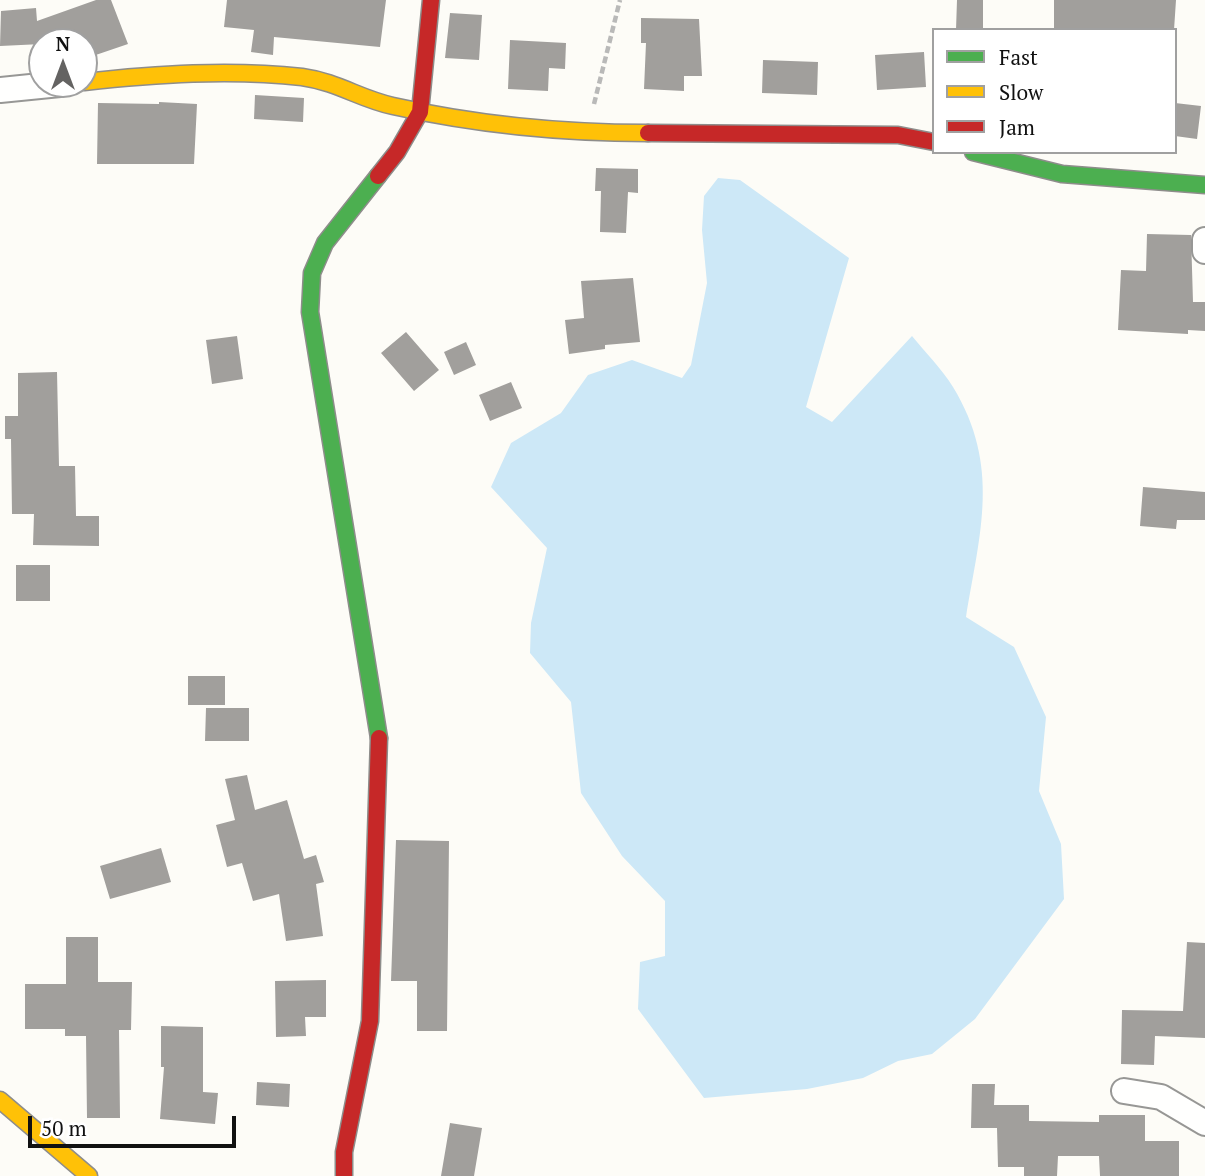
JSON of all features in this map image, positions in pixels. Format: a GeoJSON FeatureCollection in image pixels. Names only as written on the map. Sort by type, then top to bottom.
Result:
{"type":"FeatureCollection","features":[{"type":"Feature","properties":{"kind":"street"},"geometry":{"type":"LineString","coordinates":[[344,1176],[344,1152],[370,1021],[379,739],[310,312],[312,273],[325,243],[397,152],[421,112],[431,0]]}},
{"type":"Feature","properties":{"kind":"street"},"geometry":{"type":"LineString","coordinates":[[98,80],[174,72],[320,79],[347,87],[379,103],[517,128],[587,133],[898,135],[932,142]]}},
{"type":"Feature","properties":{"kind":"street"},"geometry":{"type":"LineString","coordinates":[[0,90],[28,87]]}},
{"type":"Feature","properties":{"kind":"street"},"geometry":{"type":"LineString","coordinates":[[981,154],[1062,174],[1205,185]]}},
{"type":"Feature","properties":{"kind":"street"},"geometry":{"type":"LineString","coordinates":[[1205,240],[1205,251]]}},
{"type":"Feature","properties":{"kind":"street"},"geometry":{"type":"LineString","coordinates":[[1124,1091],[1161,1097],[1205,1123]]}},
{"type":"Feature","properties":{"kind":"street"},"geometry":{"type":"LineString","coordinates":[[0,1100],[89,1176]]}},
{"type":"Feature","properties":{"kind":"path"},"geometry":{"type":"LineString","coordinates":[[587,133],[620,0]]}},
{"type":"Feature","properties":{"kind":"water"},"geometry":{"type":"Polygon","coordinates":[[[718,178],[740,180],[849,258],[806,407],[832,422],[912,336],[949,380],[968,416],[982,472],[983,500],[977,557],[966,617],[1014,647],[1046,717],[1039,791],[1061,844],[1064,899],[975,1019],[932,1054],[898,1061],[863,1078],[807,1089],[704,1098],[638,1009],[640,962],[665,956],[665,901],[622,856],[581,793],[571,702],[530,653],[531,623],[547,548],[491,487],[511,443],[561,413],[588,375],[632,360],[682,378],[691,365],[707,283],[702,230],[704,196],[718,178]]]}},
{"type":"Feature","properties":{"kind":"building"},"geometry":{"type":"Polygon","coordinates":[[[96,0],[111,0],[128,44],[98,54],[98,28],[28,28],[28,45],[0,46],[1,11],[36,8],[37,21],[96,0]]]}},
{"type":"Feature","properties":{"kind":"building"},"geometry":{"type":"Polygon","coordinates":[[[227,0],[386,0],[380,47],[274,37],[273,55],[251,52],[254,30],[224,27],[227,0]]]}},
{"type":"Feature","properties":{"kind":"building"},"geometry":{"type":"Polygon","coordinates":[[[957,0],[983,0],[983,28],[956,28],[957,0]]]}},
{"type":"Feature","properties":{"kind":"building"},"geometry":{"type":"Polygon","coordinates":[[[1054,0],[1176,0],[1174,28],[1054,28],[1054,0]]]}},
{"type":"Feature","properties":{"kind":"building"},"geometry":{"type":"Polygon","coordinates":[[[450,13],[482,15],[479,60],[445,58],[450,13]]]}},
{"type":"Feature","properties":{"kind":"building"},"geometry":{"type":"Polygon","coordinates":[[[641,18],[699,19],[702,76],[684,76],[684,91],[644,89],[646,43],[641,43],[641,18]]]}},
{"type":"Feature","properties":{"kind":"building"},"geometry":{"type":"Polygon","coordinates":[[[510,40],[566,43],[565,69],[549,68],[548,91],[508,89],[510,40]]]}},
{"type":"Feature","properties":{"kind":"building"},"geometry":{"type":"Polygon","coordinates":[[[924,52],[926,87],[877,90],[875,55],[924,52]]]}},
{"type":"Feature","properties":{"kind":"building"},"geometry":{"type":"Polygon","coordinates":[[[763,60],[818,62],[817,95],[762,93],[763,60]]]}},
{"type":"Feature","properties":{"kind":"building"},"geometry":{"type":"Polygon","coordinates":[[[255,95],[304,98],[303,122],[254,119],[255,95]]]}},
{"type":"Feature","properties":{"kind":"building"},"geometry":{"type":"Polygon","coordinates":[[[98,103],[197,104],[194,164],[97,164],[98,103]]]}},
{"type":"Feature","properties":{"kind":"building"},"geometry":{"type":"Polygon","coordinates":[[[1177,103],[1201,106],[1197,139],[1177,136],[1177,103]]]}},
{"type":"Feature","properties":{"kind":"building"},"geometry":{"type":"Polygon","coordinates":[[[596,168],[638,169],[638,193],[628,192],[626,233],[600,232],[601,191],[595,191],[596,168]]]}},
{"type":"Feature","properties":{"kind":"building"},"geometry":{"type":"Polygon","coordinates":[[[1147,234],[1191,235],[1193,302],[1205,302],[1205,331],[1188,330],[1188,334],[1118,330],[1121,270],[1146,271],[1147,234]]]}},
{"type":"Feature","properties":{"kind":"building"},"geometry":{"type":"Polygon","coordinates":[[[633,278],[640,342],[605,345],[605,349],[569,354],[565,320],[584,318],[581,281],[633,278]]]}},
{"type":"Feature","properties":{"kind":"building"},"geometry":{"type":"Polygon","coordinates":[[[406,332],[439,370],[414,391],[381,353],[406,332]]]}},
{"type":"Feature","properties":{"kind":"building"},"geometry":{"type":"Polygon","coordinates":[[[237,336],[243,379],[212,384],[206,340],[237,336]]]}},
{"type":"Feature","properties":{"kind":"building"},"geometry":{"type":"Polygon","coordinates":[[[466,342],[476,365],[454,375],[444,352],[466,342]]]}},
{"type":"Feature","properties":{"kind":"building"},"geometry":{"type":"Polygon","coordinates":[[[57,372],[59,466],[75,466],[76,516],[99,516],[99,546],[33,545],[34,514],[12,514],[11,439],[5,439],[5,416],[18,416],[18,373],[57,372]]]}},
{"type":"Feature","properties":{"kind":"building"},"geometry":{"type":"Polygon","coordinates":[[[511,382],[522,408],[490,421],[479,395],[511,382]]]}},
{"type":"Feature","properties":{"kind":"building"},"geometry":{"type":"Polygon","coordinates":[[[1143,487],[1205,492],[1205,520],[1177,520],[1176,529],[1140,526],[1143,487]]]}},
{"type":"Feature","properties":{"kind":"building"},"geometry":{"type":"Polygon","coordinates":[[[16,565],[50,565],[50,601],[16,601],[16,565]]]}},
{"type":"Feature","properties":{"kind":"building"},"geometry":{"type":"Polygon","coordinates":[[[188,676],[225,676],[225,705],[188,705],[188,676]]]}},
{"type":"Feature","properties":{"kind":"building"},"geometry":{"type":"Polygon","coordinates":[[[206,708],[249,708],[249,741],[205,741],[206,708]]]}},
{"type":"Feature","properties":{"kind":"building"},"geometry":{"type":"Polygon","coordinates":[[[247,775],[255,810],[287,800],[304,859],[316,855],[324,882],[316,884],[323,936],[286,941],[279,894],[253,901],[242,863],[227,867],[216,825],[235,820],[225,779],[247,775]]]}},
{"type":"Feature","properties":{"kind":"building"},"geometry":{"type":"Polygon","coordinates":[[[396,840],[449,841],[447,1031],[417,1031],[417,981],[391,981],[396,840]]]}},
{"type":"Feature","properties":{"kind":"building"},"geometry":{"type":"Polygon","coordinates":[[[161,848],[171,882],[110,899],[100,866],[161,848]]]}},
{"type":"Feature","properties":{"kind":"building"},"geometry":{"type":"Polygon","coordinates":[[[66,937],[98,937],[98,982],[132,982],[131,1030],[119,1030],[120,1118],[87,1118],[86,1036],[65,1036],[65,1029],[25,1029],[25,984],[66,984],[66,937]]]}},
{"type":"Feature","properties":{"kind":"building"},"geometry":{"type":"Polygon","coordinates":[[[1187,942],[1205,943],[1205,1038],[1155,1036],[1154,1065],[1121,1064],[1122,1010],[1183,1011],[1187,942]]]}},
{"type":"Feature","properties":{"kind":"building"},"geometry":{"type":"Polygon","coordinates":[[[326,980],[326,1017],[305,1017],[306,1036],[276,1037],[275,981],[326,980]]]}},
{"type":"Feature","properties":{"kind":"building"},"geometry":{"type":"Polygon","coordinates":[[[161,1026],[203,1027],[203,1092],[218,1093],[215,1124],[160,1119],[164,1067],[161,1067],[161,1026]]]}},
{"type":"Feature","properties":{"kind":"building"},"geometry":{"type":"Polygon","coordinates":[[[257,1082],[290,1084],[289,1107],[256,1105],[257,1082]]]}},
{"type":"Feature","properties":{"kind":"building"},"geometry":{"type":"Polygon","coordinates":[[[972,1084],[995,1084],[994,1105],[1029,1105],[1029,1121],[1099,1122],[1099,1115],[1145,1115],[1145,1141],[1179,1141],[1179,1176],[1100,1176],[1099,1156],[1058,1156],[1057,1176],[1024,1176],[1024,1167],[998,1167],[997,1128],[971,1128],[972,1084]]]}},
{"type":"Feature","properties":{"kind":"building"},"geometry":{"type":"Polygon","coordinates":[[[450,1123],[482,1128],[474,1176],[441,1176],[450,1123]]]}},
{"type":"Feature","properties":{"kind":"traffic: fast"},"geometry":{"type":"LineString","coordinates":[[981,154],[1062,174],[1205,185]]}},
{"type":"Feature","properties":{"kind":"traffic: fast"},"geometry":{"type":"LineString","coordinates":[[378,176],[325,243],[312,273],[310,312],[379,738]]}},
{"type":"Feature","properties":{"kind":"traffic: slow"},"geometry":{"type":"LineString","coordinates":[[98,81],[248,73],[302,77],[315,79],[381,103],[425,113],[552,129],[648,133]]}},
{"type":"Feature","properties":{"kind":"traffic: slow"},"geometry":{"type":"LineString","coordinates":[[0,1100],[89,1176]]}},
{"type":"Feature","properties":{"kind":"traffic: jam"},"geometry":{"type":"LineString","coordinates":[[378,176],[397,152],[420,112],[431,0]]}},
{"type":"Feature","properties":{"kind":"traffic: jam"},"geometry":{"type":"LineString","coordinates":[[648,133],[898,135],[932,142]]}},
{"type":"Feature","properties":{"kind":"traffic: jam"},"geometry":{"type":"LineString","coordinates":[[344,1176],[344,1152],[370,1021],[379,738]]}}]}
